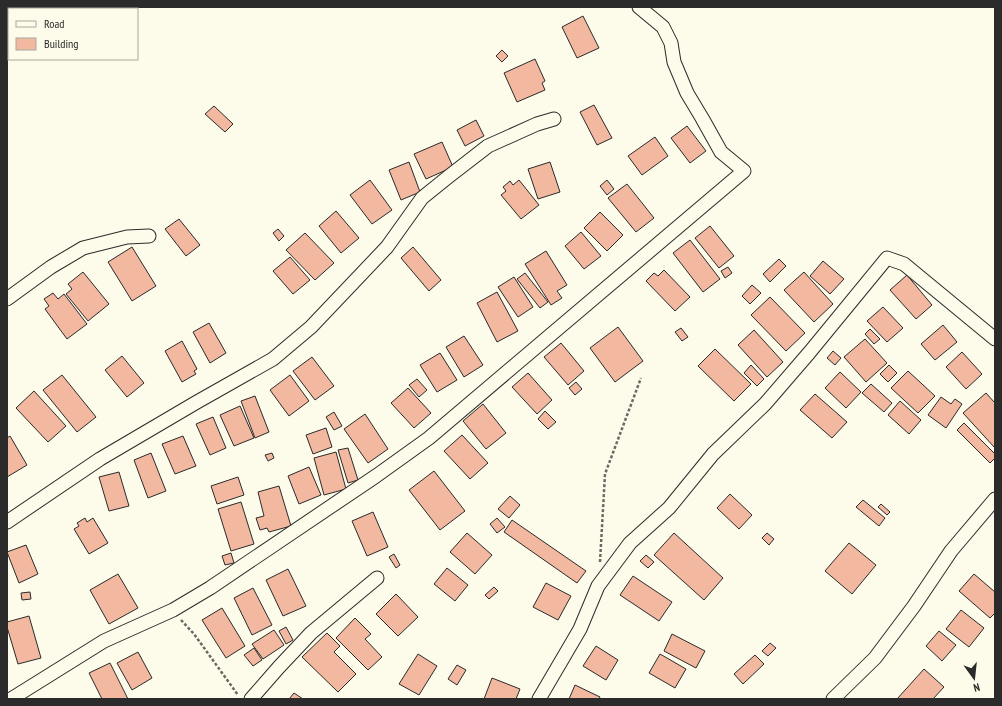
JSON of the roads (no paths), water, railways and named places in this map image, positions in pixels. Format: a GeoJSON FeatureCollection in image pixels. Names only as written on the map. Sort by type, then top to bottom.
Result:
{"type":"FeatureCollection","features":[{"type":"Feature","properties":{"kind":"street"},"geometry":{"type":"LineString","coordinates":[[10,699],[104,641],[173,610],[210,588],[376,476],[429,438],[744,171],[721,152],[687,93],[674,62],[671,43],[663,27],[639,7]]}},
{"type":"Feature","properties":{"kind":"street"},"geometry":{"type":"LineString","coordinates":[[7,522],[100,459],[273,359],[311,327],[387,247],[422,198],[488,146],[537,124],[554,119]]}},
{"type":"Feature","properties":{"kind":"street"},"geometry":{"type":"LineString","coordinates":[[7,298],[51,267],[83,248],[127,237],[149,236]]}},
{"type":"Feature","properties":{"kind":"street"},"geometry":{"type":"LineString","coordinates":[[539,699],[580,629],[598,586],[630,543],[669,508],[713,454],[765,404],[887,258],[904,264],[995,339]]}},
{"type":"Feature","properties":{"kind":"street"},"geometry":{"type":"LineString","coordinates":[[832,699],[875,658],[914,606],[951,550],[995,499]]}},
{"type":"Feature","properties":{"kind":"street"},"geometry":{"type":"LineString","coordinates":[[251,699],[278,667],[311,633],[378,578]]}}]}
